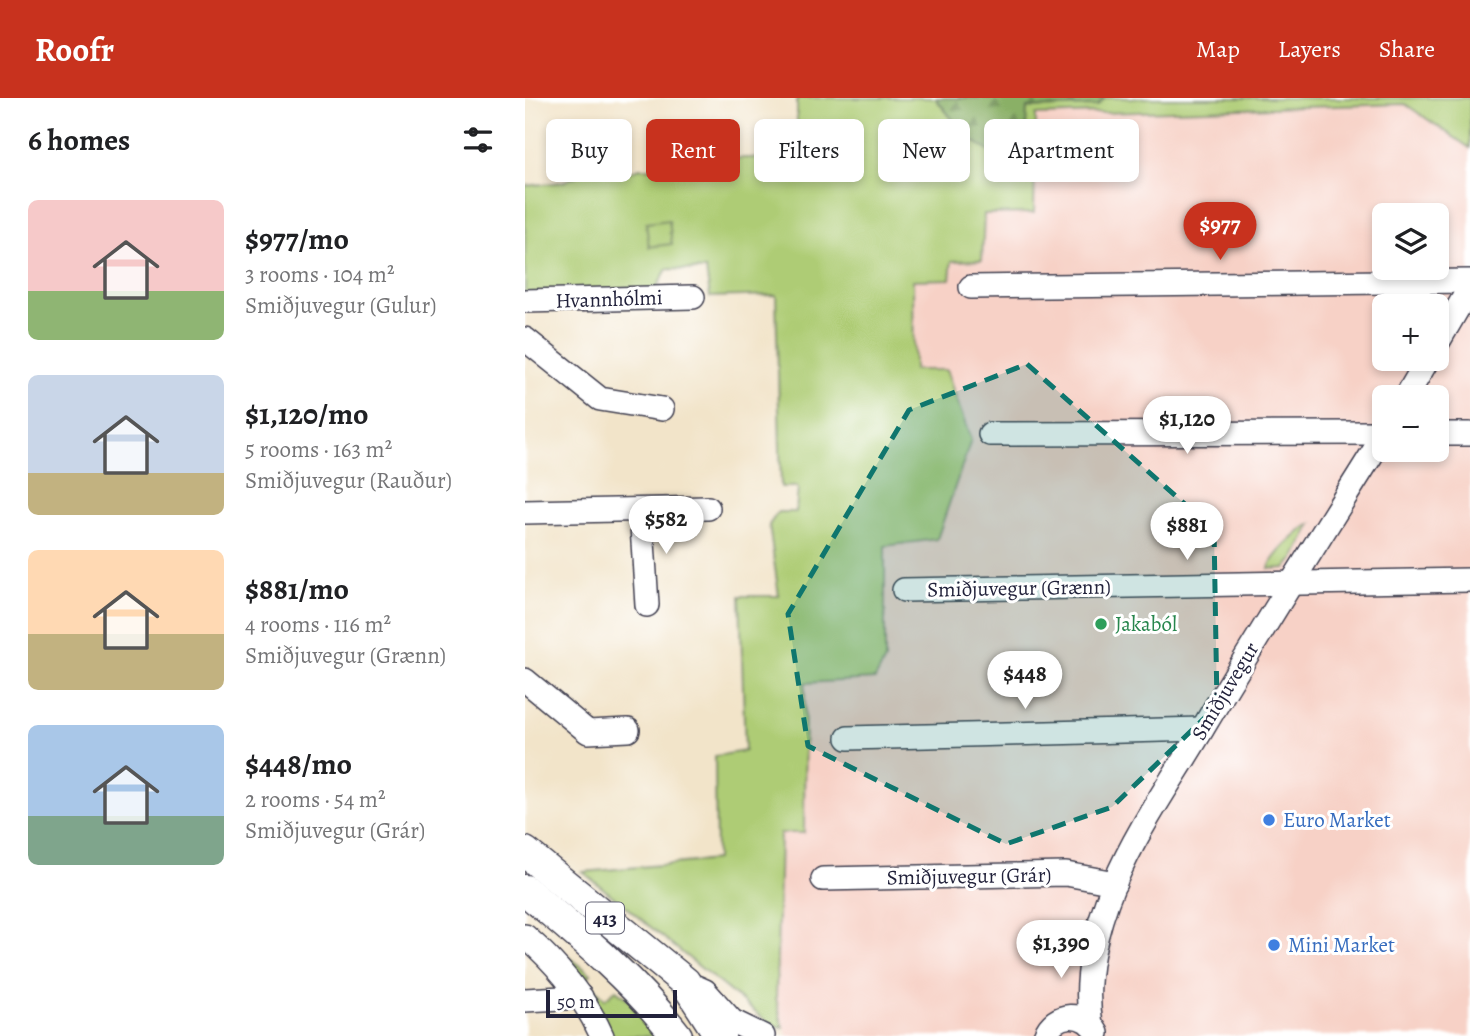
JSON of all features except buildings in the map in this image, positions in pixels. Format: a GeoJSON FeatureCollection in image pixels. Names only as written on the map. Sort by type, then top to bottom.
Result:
{"type":"FeatureCollection","features":[{"type":"Feature","properties":{"kind":"main road","name":"413"},"geometry":{"type":"LineString","coordinates":[[525,852],[685,982],[720,1036]]}},
{"type":"Feature","properties":{"kind":"main road","name":"413"},"geometry":{"type":"LineString","coordinates":[[525,890],[575,931],[651,1003],[677,1036]]}},
{"type":"Feature","properties":{"kind":"street"},"geometry":{"type":"LineString","coordinates":[[971,287],[1470,281]]}},
{"type":"Feature","properties":{"kind":"street"},"geometry":{"type":"LineString","coordinates":[[1449,323],[1470,287]]}},
{"type":"Feature","properties":{"kind":"street","name":"Hvannhólmi"},"geometry":{"type":"LineString","coordinates":[[525,301],[693,296]]}},
{"type":"Feature","properties":{"kind":"street"},"geometry":{"type":"LineString","coordinates":[[525,339],[600,399],[662,409]]}},
{"type":"Feature","properties":{"kind":"street"},"geometry":{"type":"LineString","coordinates":[[990,434],[1372,434]]}},
{"type":"Feature","properties":{"kind":"street"},"geometry":{"type":"LineString","coordinates":[[1449,434],[1470,434]]}},
{"type":"Feature","properties":{"kind":"street","name":"Smiðjuvegur"},"geometry":{"type":"LineString","coordinates":[[1053,1026],[1077,996],[1092,960],[1115,883],[1163,793],[1372,453]]}},
{"type":"Feature","properties":{"kind":"street"},"geometry":{"type":"LineString","coordinates":[[525,512],[708,508]]}},
{"type":"Feature","properties":{"kind":"street"},"geometry":{"type":"LineString","coordinates":[[641,510],[647,605]]}},
{"type":"Feature","properties":{"kind":"street","name":"Smiðjuvegur (Grænn)"},"geometry":{"type":"LineString","coordinates":[[904,590],[1470,580]]}},
{"type":"Feature","properties":{"kind":"street"},"geometry":{"type":"LineString","coordinates":[[525,680],[588,732],[628,730]]}},
{"type":"Feature","properties":{"kind":"street"},"geometry":{"type":"LineString","coordinates":[[848,738],[1202,729]]}},
{"type":"Feature","properties":{"kind":"street","name":"Smiðjuvegur (Grár)"},"geometry":{"type":"LineString","coordinates":[[823,879],[1066,874],[1115,883]]}},
{"type":"Feature","properties":{"kind":"street"},"geometry":{"type":"LineString","coordinates":[[525,936],[581,997],[602,1036]]}},
{"type":"Feature","properties":{"kind":"street","name":"Smiðjuvegur"},"geometry":{"type":"LineString","coordinates":[[1092,960],[1087,996],[1098,1031]]}},
{"type":"Feature","properties":{"kind":"street"},"geometry":{"type":"LineString","coordinates":[[685,982],[705,991],[732,1021],[762,1036]]}},
{"type":"Feature","properties":{"kind":"street"},"geometry":{"type":"LineString","coordinates":[[525,1000],[581,997]]}},
{"type":"Feature","properties":{"kind":"street"},"geometry":{"type":"LineString","coordinates":[[1031,1036],[1077,1016],[1098,1031]]}},
{"type":"Feature","properties":{"kind":"highlighted area"},"geometry":{"type":"Polygon","coordinates":[[[1027,364],[1214,530],[1217,706],[1112,807],[1006,844],[808,746],[788,614],[909,410],[1027,364]]]}},
{"type":"Feature","properties":{"kind":"shaded area"},"geometry":{"type":"Polygon","coordinates":[[[1405,104],[1470,148],[1470,1036],[787,1036],[776,998],[780,833],[804,833],[805,683],[885,660],[885,545],[914,371],[912,280],[950,279],[952,261],[984,214],[1034,212],[1034,182],[1139,182],[1139,119],[1035,119],[1035,115],[1405,104]]]}},
{"type":"Feature","properties":{"kind":"green space"},"geometry":{"type":"Polygon","coordinates":[[[797,98],[1470,98],[1470,148],[1405,104],[1036,115],[1036,119],[984,119],[984,182],[1035,182],[1034,213],[984,214],[982,260],[952,261],[950,279],[913,280],[914,370],[946,370],[971,440],[937,539],[885,546],[885,660],[875,679],[805,683],[804,833],[780,833],[776,998],[783,1028],[771,1025],[583,872],[716,860],[715,756],[745,751],[740,596],[779,596],[769,525],[778,512],[796,512],[798,487],[781,487],[776,295],[710,297],[706,270],[667,269],[654,292],[525,293],[525,186],[563,182],[632,182],[632,171],[640,168],[646,168],[646,182],[740,182],[740,158],[754,158],[754,182],[864,182],[864,119],[797,119],[797,98]]]}},
{"type":"Feature","properties":{"kind":"green space"},"geometry":{"type":"Polygon","coordinates":[[[935,98],[1105,98],[1097,106],[1027,108],[1026,119],[984,119],[984,148],[970,139],[970,119],[952,119],[935,98]]]}},
{"type":"Feature","properties":{"kind":"green space"},"geometry":{"type":"Polygon","coordinates":[[[669,220],[672,244],[649,247],[646,223],[669,220]]]}},
{"type":"Feature","properties":{"kind":"green space"},"geometry":{"type":"Polygon","coordinates":[[[1312,524],[1295,557],[1286,568],[1269,569],[1286,544],[1312,524]]]}},
{"type":"Feature","properties":{"kind":"green space"},"geometry":{"type":"Polygon","coordinates":[[[552,947],[591,974],[586,979],[605,999],[616,990],[634,1003],[660,1036],[612,1036],[587,988],[552,947]]]}},
{"type":"Feature","properties":{"kind":"place","name":"Jakaból"},"geometry":{"type":"Point","coordinates":[1101,624]}},
{"type":"Feature","properties":{"kind":"place","name":"Euro Market"},"geometry":{"type":"Point","coordinates":[1269,820]}},
{"type":"Feature","properties":{"kind":"place","name":"Mini Market"},"geometry":{"type":"Point","coordinates":[1274,945]}}]}
